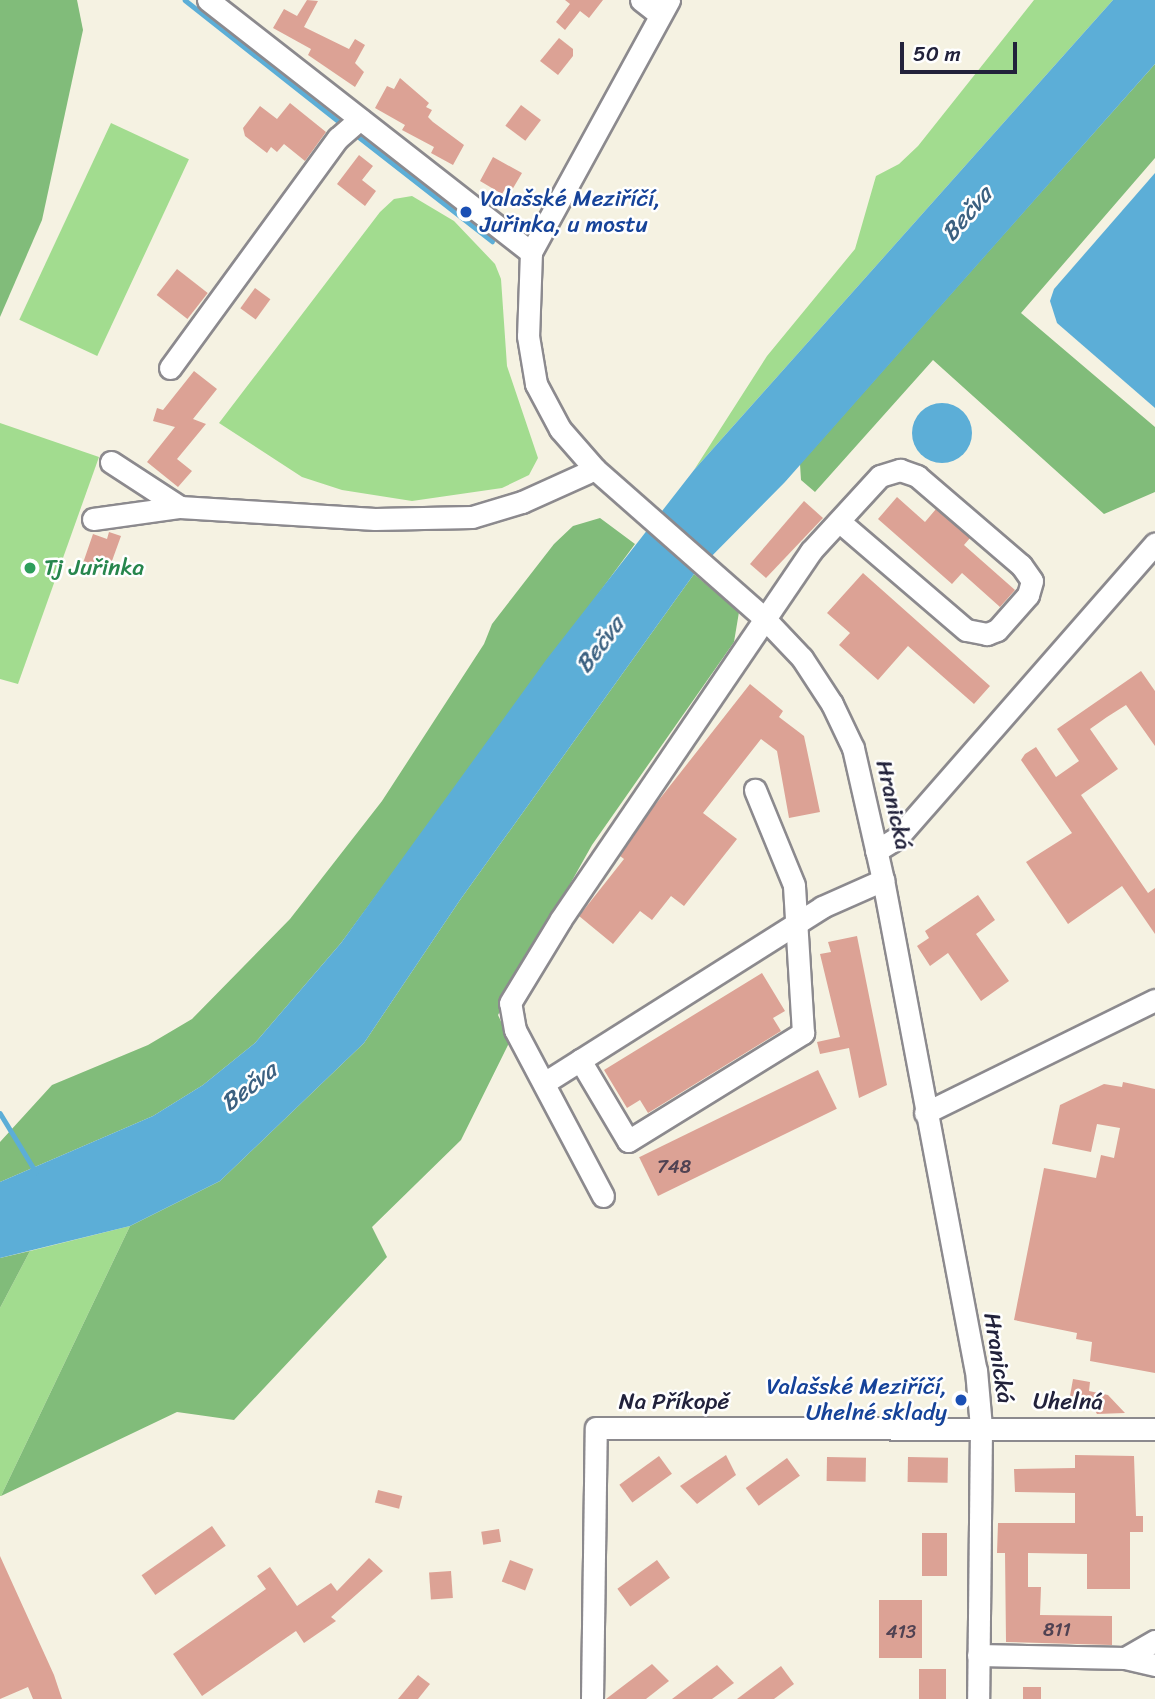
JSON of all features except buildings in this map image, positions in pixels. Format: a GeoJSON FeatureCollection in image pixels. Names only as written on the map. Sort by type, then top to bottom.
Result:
{"type":"FeatureCollection","features":[{"type":"Feature","properties":{"kind":"street"},"geometry":{"type":"LineString","coordinates":[[208,0],[531,252],[665,8],[641,0]]}},
{"type":"Feature","properties":{"kind":"street"},"geometry":{"type":"LineString","coordinates":[[170,368],[338,138],[360,119]]}},
{"type":"Feature","properties":{"kind":"street","name":"Hranická"},"geometry":{"type":"LineString","coordinates":[[531,252],[528,336],[536,384],[559,429],[596,469],[764,618],[812,671],[843,724],[856,761],[883,880],[925,1113],[976,1370],[981,1427],[978,1699]]}},
{"type":"Feature","properties":{"kind":"street"},"geometry":{"type":"LineString","coordinates":[[111,462],[180,507]]}},
{"type":"Feature","properties":{"kind":"street"},"geometry":{"type":"LineString","coordinates":[[93,519],[180,507],[375,519],[472,517],[522,502],[596,469]]}},
{"type":"Feature","properties":{"kind":"street"},"geometry":{"type":"LineString","coordinates":[[603,1196],[510,1017],[513,996],[811,551],[880,476],[900,470],[918,476],[1029,574],[1028,595],[997,630],[987,634],[966,630],[840,522]]}},
{"type":"Feature","properties":{"kind":"street"},"geometry":{"type":"LineString","coordinates":[[876,851],[898,837],[1155,544]]}},
{"type":"Feature","properties":{"kind":"street"},"geometry":{"type":"LineString","coordinates":[[580,1060],[628,1141],[803,1033],[794,885],[755,790]]}},
{"type":"Feature","properties":{"kind":"street"},"geometry":{"type":"LineString","coordinates":[[544,1083],[797,923],[883,880]]}},
{"type":"Feature","properties":{"kind":"street"},"geometry":{"type":"LineString","coordinates":[[925,1113],[1155,1000]]}},
{"type":"Feature","properties":{"kind":"street","name":"Uhelná"},"geometry":{"type":"LineString","coordinates":[[981,1427],[1155,1429]]}},
{"type":"Feature","properties":{"kind":"street","name":"Na Příkopě"},"geometry":{"type":"LineString","coordinates":[[592,1699],[596,1428],[981,1427]]}},
{"type":"Feature","properties":{"kind":"street"},"geometry":{"type":"LineString","coordinates":[[1125,1658],[1155,1642]]}},
{"type":"Feature","properties":{"kind":"street"},"geometry":{"type":"LineString","coordinates":[[978,1655],[1125,1658],[1155,1665]]}},
{"type":"Feature","properties":{"kind":"green space"},"geometry":{"type":"Polygon","coordinates":[[[0,0],[77,0],[83,30],[42,220],[0,317],[0,0]]]}},
{"type":"Feature","properties":{"kind":"green space"},"geometry":{"type":"Polygon","coordinates":[[[1034,0],[1113,0],[694,470],[767,356],[855,249],[876,176],[899,164],[918,146],[1034,0]]]}},
{"type":"Feature","properties":{"kind":"green space"},"geometry":{"type":"Polygon","coordinates":[[[1155,64],[1155,158],[1021,313],[1155,427],[1155,492],[1104,514],[933,360],[815,492],[801,480],[800,464],[1155,64]]]}},
{"type":"Feature","properties":{"kind":"green space"},"geometry":{"type":"Polygon","coordinates":[[[111,123],[189,159],[97,356],[19,320],[111,123]]]}},
{"type":"Feature","properties":{"kind":"green space"},"geometry":{"type":"Polygon","coordinates":[[[412,196],[454,221],[495,264],[501,279],[507,366],[538,458],[529,475],[502,488],[412,501],[342,490],[302,477],[219,423],[380,212],[394,199],[412,196]]]}},
{"type":"Feature","properties":{"kind":"green space","name":"Tj Juřinka"},"geometry":{"type":"Polygon","coordinates":[[[0,423],[99,457],[18,684],[0,679],[0,423]]]}},
{"type":"Feature","properties":{"kind":"green space"},"geometry":{"type":"Polygon","coordinates":[[[600,518],[635,544],[341,943],[255,1043],[203,1085],[153,1116],[0,1182],[0,1142],[52,1085],[148,1045],[192,1019],[290,919],[382,801],[484,644],[492,624],[554,544],[573,526],[600,518]]]}},
{"type":"Feature","properties":{"kind":"green space"},"geometry":{"type":"Polygon","coordinates":[[[694,574],[739,612],[734,642],[592,845],[519,975],[498,1015],[510,1041],[461,1140],[372,1227],[387,1257],[234,1420],[177,1412],[1,1496],[130,1226],[220,1181],[364,1043],[460,900],[694,574]]]}},
{"type":"Feature","properties":{"kind":"green space"},"geometry":{"type":"Polygon","coordinates":[[[130,1226],[0,1496],[0,1308],[30,1251],[130,1226]]]}},
{"type":"Feature","properties":{"kind":"green space"},"geometry":{"type":"Polygon","coordinates":[[[30,1251],[0,1308],[0,1258],[30,1251]]]}},
{"type":"Feature","properties":{"kind":"water","name":"Bečva"},"geometry":{"type":"Polygon","coordinates":[[[1113,0],[1155,0],[1155,64],[785,482],[694,574],[460,900],[364,1043],[220,1181],[130,1226],[0,1258],[0,1182],[153,1116],[203,1085],[255,1043],[341,943],[546,660],[694,470],[1113,0]]]}},
{"type":"Feature","properties":{"kind":"water"},"geometry":{"type":"Polygon","coordinates":[[[1155,173],[1155,408],[1057,323],[1050,301],[1054,289],[1155,173]]]}},
{"type":"Feature","properties":{"kind":"water"},"geometry":{"type":"Polygon","coordinates":[[[942,403],[959,408],[967,416],[972,433],[967,450],[959,458],[942,463],[925,458],[917,450],[912,433],[917,416],[925,408],[942,403]]]}},
{"type":"Feature","properties":{"kind":"waterway"},"geometry":{"type":"LineString","coordinates":[[185,0],[338,121]]}},
{"type":"Feature","properties":{"kind":"waterway"},"geometry":{"type":"LineString","coordinates":[[359,137],[492,241]]}},
{"type":"Feature","properties":{"kind":"waterway"},"geometry":{"type":"LineString","coordinates":[[0,1113],[36,1172]]}},
{"type":"Feature","properties":{"kind":"place","name":"Valašské Meziříčí, Juřinka, u mostu"},"geometry":{"type":"Point","coordinates":[466,212]}},
{"type":"Feature","properties":{"kind":"place","name":"Tj Juřinka"},"geometry":{"type":"Point","coordinates":[30,568]}},
{"type":"Feature","properties":{"kind":"place","name":"Valašské Meziříčí, Uhelné sklady"},"geometry":{"type":"Point","coordinates":[961,1400]}}]}
